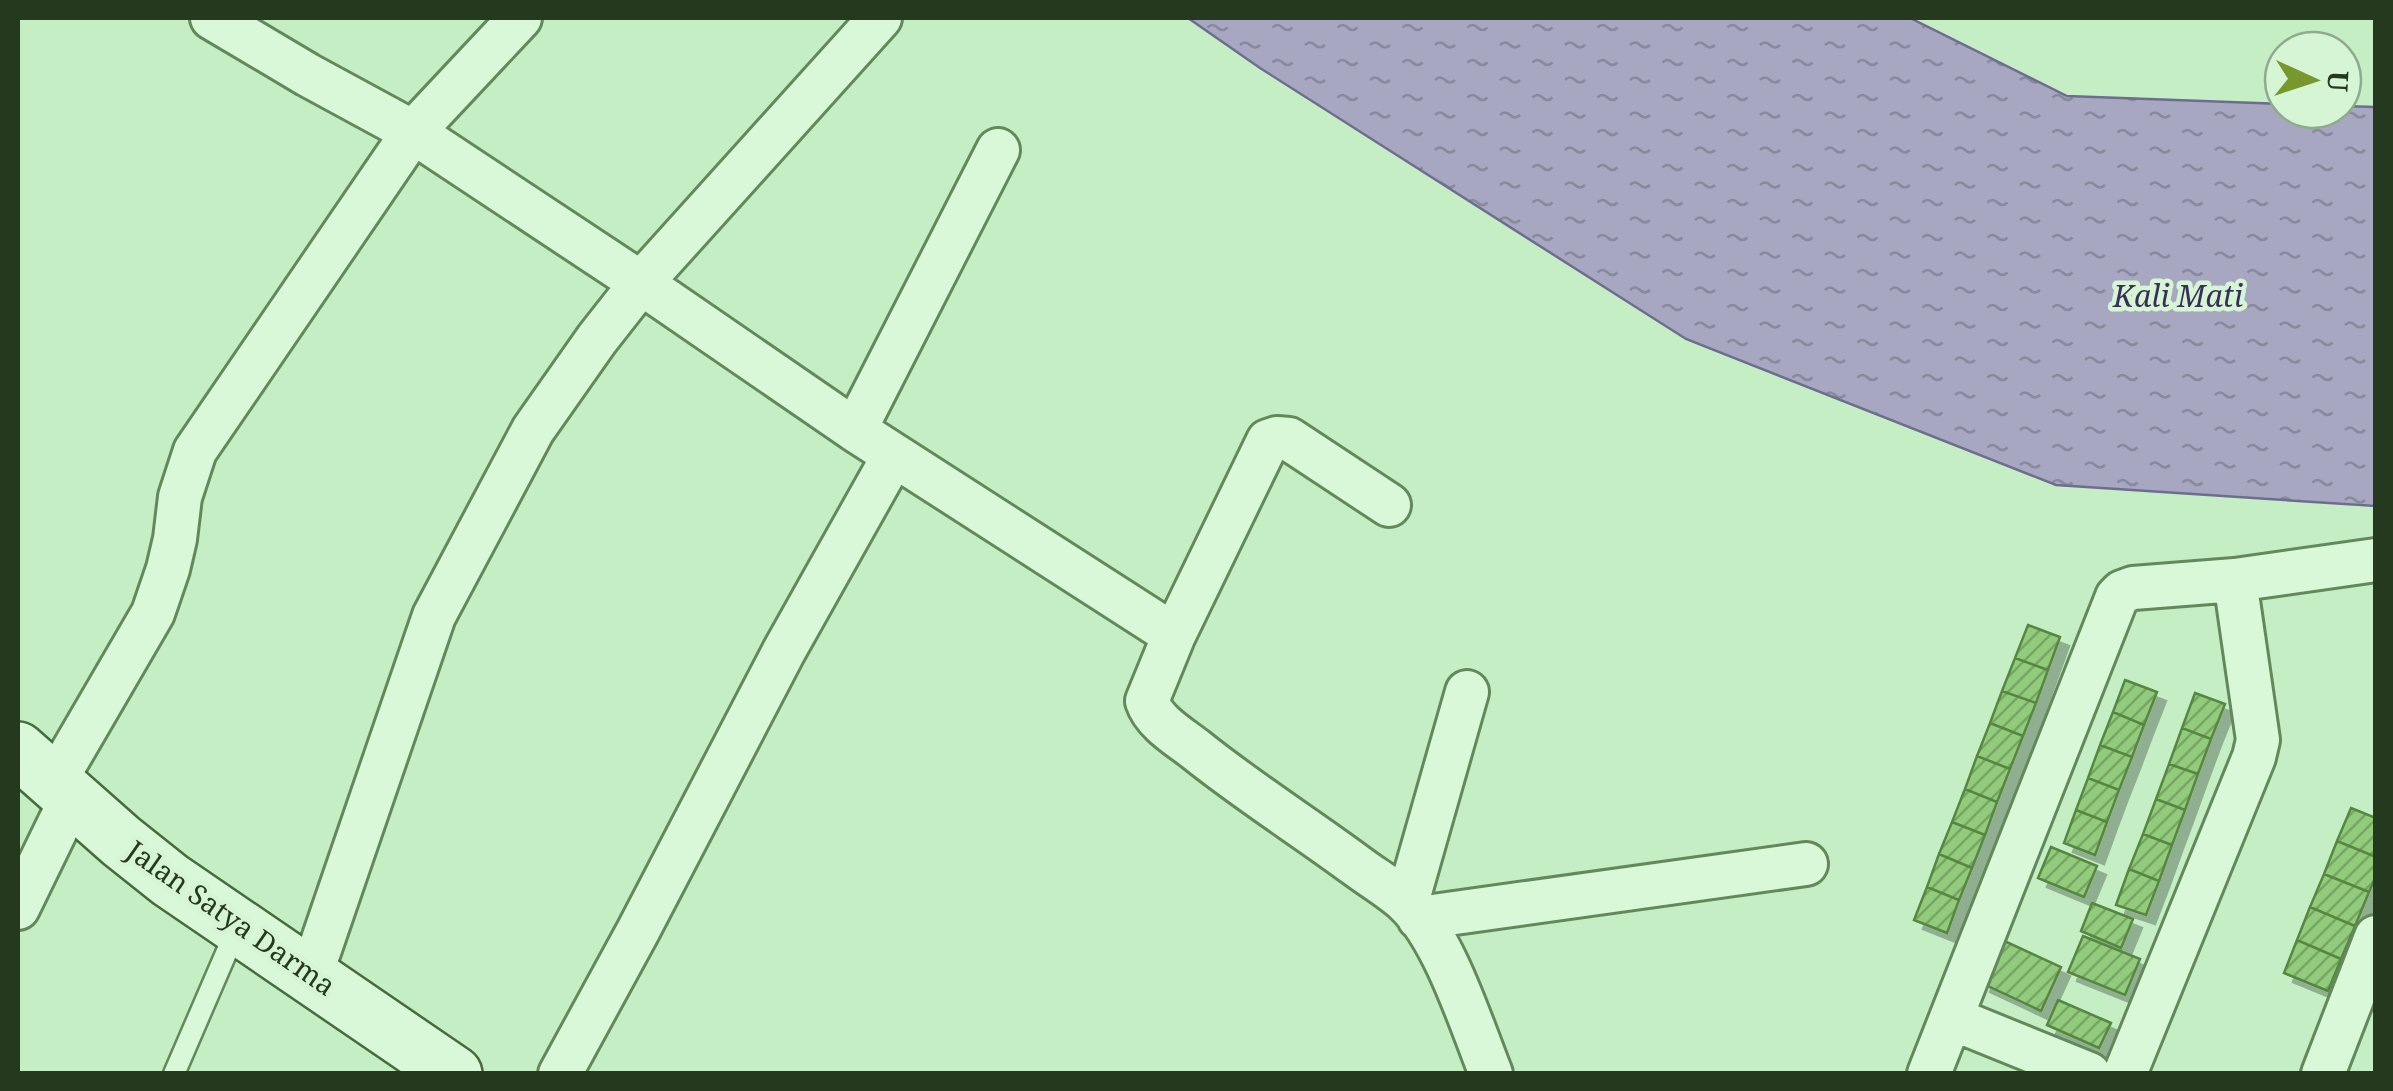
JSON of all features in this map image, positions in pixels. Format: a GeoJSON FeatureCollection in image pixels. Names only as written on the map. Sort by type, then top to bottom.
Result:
{"type":"FeatureCollection","features":[{"type":"Feature","properties":{"kind":"main road","name":"Jalan Satya Darma"},"geometry":{"type":"LineString","coordinates":[[47,777],[170,880],[454,1074]]}},
{"type":"Feature","properties":{"kind":"street"},"geometry":{"type":"LineString","coordinates":[[212,18],[258,28],[308,74],[413,132],[855,430],[1174,635]]}},
{"type":"Feature","properties":{"kind":"street"},"geometry":{"type":"LineString","coordinates":[[18,908],[47,777],[153,613],[176,538],[180,497],[196,451],[413,132],[520,18]]}},
{"type":"Feature","properties":{"kind":"street"},"geometry":{"type":"LineString","coordinates":[[311,975],[434,616],[533,430],[597,338],[642,283],[880,18]]}},
{"type":"Feature","properties":{"kind":"street"},"geometry":{"type":"LineString","coordinates":[[855,430],[998,150]]}},
{"type":"Feature","properties":{"kind":"street"},"geometry":{"type":"LineString","coordinates":[[1390,504],[1289,439],[1268,441],[1174,635],[1147,701],[1162,723],[1239,784],[1311,832],[1413,911],[1446,964],[1491,1074]]}},
{"type":"Feature","properties":{"kind":"street"},"geometry":{"type":"LineString","coordinates":[[560,1074],[784,651],[894,455]]}},
{"type":"Feature","properties":{"kind":"street"},"geometry":{"type":"LineString","coordinates":[[1930,1074],[2117,597],[2133,588],[2235,580],[2376,560]]}},
{"type":"Feature","properties":{"kind":"street"},"geometry":{"type":"LineString","coordinates":[[2125,1074],[2258,740],[2235,580]]}},
{"type":"Feature","properties":{"kind":"street"},"geometry":{"type":"LineString","coordinates":[[1413,911],[1467,692]]}},
{"type":"Feature","properties":{"kind":"street"},"geometry":{"type":"LineString","coordinates":[[1413,911],[1806,864]]}},
{"type":"Feature","properties":{"kind":"street"},"geometry":{"type":"LineString","coordinates":[[2323,1074],[2376,937]]}},
{"type":"Feature","properties":{"kind":"street"},"geometry":{"type":"LineString","coordinates":[[1950,1018],[2088,1074]]}},
{"type":"Feature","properties":{"kind":"lane"},"geometry":{"type":"LineString","coordinates":[[174,1074],[238,926]]}},
{"type":"Feature","properties":{"kind":"water","name":"Kali Mati"},"geometry":{"type":"Polygon","coordinates":[[[1188,18],[1910,18],[2067,96],[2263,103],[2263,130],[2363,130],[2363,107],[2375,107],[2375,506],[2056,485],[1686,339],[1260,68],[1188,18]]]}},
{"type":"Feature","properties":{"kind":"building"},"geometry":{"type":"Polygon","coordinates":[[[2028,625],[2060,637],[2048,670],[2015,658],[2028,625]]]}},
{"type":"Feature","properties":{"kind":"building"},"geometry":{"type":"Polygon","coordinates":[[[2015,658],[2048,670],[2036,703],[2002,691],[2015,658]]]}},
{"type":"Feature","properties":{"kind":"building"},"geometry":{"type":"Polygon","coordinates":[[[2125,680],[2157,692],[2144,725],[2113,712],[2125,680]]]}},
{"type":"Feature","properties":{"kind":"building"},"geometry":{"type":"Polygon","coordinates":[[[2002,691],[2036,703],[2023,736],[1990,723],[2002,691]]]}},
{"type":"Feature","properties":{"kind":"building"},"geometry":{"type":"Polygon","coordinates":[[[2195,693],[2225,704],[2211,739],[2182,728],[2195,693]]]}},
{"type":"Feature","properties":{"kind":"building"},"geometry":{"type":"Polygon","coordinates":[[[2113,712],[2144,725],[2132,757],[2100,745],[2113,712]]]}},
{"type":"Feature","properties":{"kind":"building"},"geometry":{"type":"Polygon","coordinates":[[[1990,723],[2023,736],[2010,769],[1977,756],[1990,723]]]}},
{"type":"Feature","properties":{"kind":"building"},"geometry":{"type":"Polygon","coordinates":[[[2182,728],[2211,739],[2198,774],[2169,764],[2182,728]]]}},
{"type":"Feature","properties":{"kind":"building"},"geometry":{"type":"Polygon","coordinates":[[[2100,745],[2132,757],[2119,790],[2088,778],[2100,745]]]}},
{"type":"Feature","properties":{"kind":"building"},"geometry":{"type":"Polygon","coordinates":[[[1977,756],[2010,769],[1997,802],[1965,789],[1977,756]]]}},
{"type":"Feature","properties":{"kind":"building"},"geometry":{"type":"Polygon","coordinates":[[[2169,764],[2198,774],[2185,810],[2156,799],[2169,764]]]}},
{"type":"Feature","properties":{"kind":"building"},"geometry":{"type":"Polygon","coordinates":[[[2088,778],[2119,790],[2107,822],[2076,810],[2088,778]]]}},
{"type":"Feature","properties":{"kind":"building"},"geometry":{"type":"Polygon","coordinates":[[[1965,789],[1997,802],[1985,835],[1952,822],[1965,789]]]}},
{"type":"Feature","properties":{"kind":"building"},"geometry":{"type":"Polygon","coordinates":[[[2156,799],[2185,810],[2172,845],[2143,834],[2156,799]]]}},
{"type":"Feature","properties":{"kind":"building"},"geometry":{"type":"Polygon","coordinates":[[[2351,808],[2376,818],[2376,857],[2337,841],[2351,808]]]}},
{"type":"Feature","properties":{"kind":"building"},"geometry":{"type":"Polygon","coordinates":[[[2076,810],[2107,822],[2095,855],[2064,843],[2076,810]]]}},
{"type":"Feature","properties":{"kind":"building"},"geometry":{"type":"Polygon","coordinates":[[[1952,822],[1985,835],[1972,868],[1939,854],[1952,822]]]}},
{"type":"Feature","properties":{"kind":"building"},"geometry":{"type":"Polygon","coordinates":[[[2143,834],[2172,845],[2159,881],[2129,869],[2143,834]]]}},
{"type":"Feature","properties":{"kind":"building"},"geometry":{"type":"Polygon","coordinates":[[[2337,841],[2376,857],[2376,876],[2369,892],[2324,874],[2337,841]]]}},
{"type":"Feature","properties":{"kind":"building"},"geometry":{"type":"Polygon","coordinates":[[[2051,847],[2097,866],[2084,897],[2038,878],[2051,847]]]}},
{"type":"Feature","properties":{"kind":"building"},"geometry":{"type":"Polygon","coordinates":[[[1939,854],[1972,868],[1959,900],[1927,887],[1939,854]]]}},
{"type":"Feature","properties":{"kind":"building"},"geometry":{"type":"Polygon","coordinates":[[[2129,869],[2159,881],[2146,915],[2116,905],[2129,869]]]}},
{"type":"Feature","properties":{"kind":"building"},"geometry":{"type":"Polygon","coordinates":[[[2324,874],[2369,892],[2355,926],[2310,907],[2324,874]]]}},
{"type":"Feature","properties":{"kind":"building"},"geometry":{"type":"Polygon","coordinates":[[[1927,887],[1959,900],[1947,933],[1914,920],[1927,887]]]}},
{"type":"Feature","properties":{"kind":"building"},"geometry":{"type":"Polygon","coordinates":[[[2092,903],[2133,919],[2121,948],[2081,931],[2092,903]]]}},
{"type":"Feature","properties":{"kind":"building"},"geometry":{"type":"Polygon","coordinates":[[[2310,907],[2355,926],[2341,959],[2297,940],[2310,907]]]}},
{"type":"Feature","properties":{"kind":"building"},"geometry":{"type":"Polygon","coordinates":[[[2083,936],[2140,959],[2125,995],[2068,972],[2083,936]]]}},
{"type":"Feature","properties":{"kind":"building"},"geometry":{"type":"Polygon","coordinates":[[[2000,939],[2061,967],[2041,1011],[1981,983],[2000,939]]]}},
{"type":"Feature","properties":{"kind":"building"},"geometry":{"type":"Polygon","coordinates":[[[2297,940],[2341,959],[2328,991],[2284,973],[2297,940]]]}},
{"type":"Feature","properties":{"kind":"building"},"geometry":{"type":"Polygon","coordinates":[[[2058,1000],[2111,1023],[2099,1048],[2047,1025],[2058,1000]]]}}]}
